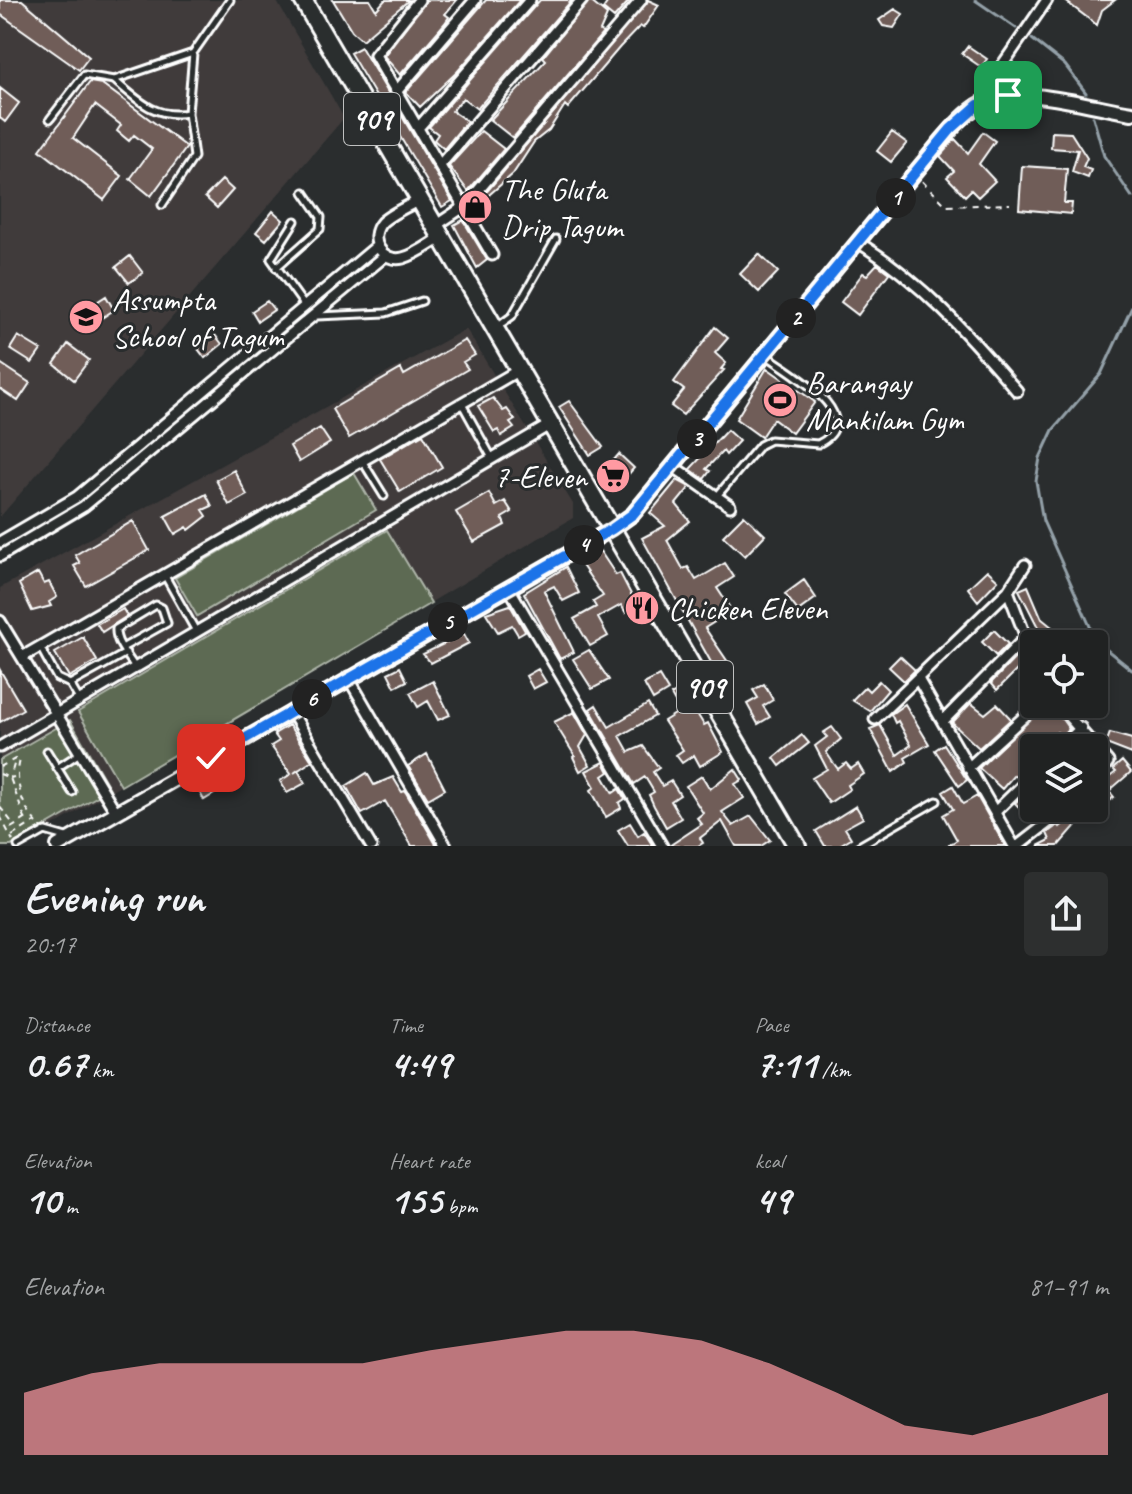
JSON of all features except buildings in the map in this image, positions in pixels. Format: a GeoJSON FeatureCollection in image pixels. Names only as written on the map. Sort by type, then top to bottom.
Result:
{"type":"FeatureCollection","features":[{"type":"Feature","properties":{"kind":"highway","name":"909"},"geometry":{"type":"LineString","coordinates":[[306,1],[797,846]]}},
{"type":"Feature","properties":{"kind":"main road"},"geometry":{"type":"LineString","coordinates":[[58,846],[348,677],[612,529],[640,507],[960,120],[992,99],[1019,95],[1132,113]]}},
{"type":"Feature","properties":{"kind":"street"},"geometry":{"type":"LineString","coordinates":[[419,0],[374,53],[492,255]]}},
{"type":"Feature","properties":{"kind":"street"},"geometry":{"type":"LineString","coordinates":[[396,92],[475,0]]}},
{"type":"Feature","properties":{"kind":"street"},"geometry":{"type":"LineString","coordinates":[[418,128],[530,0]]}},
{"type":"Feature","properties":{"kind":"street"},"geometry":{"type":"LineString","coordinates":[[440,165],[582,0]]}},
{"type":"Feature","properties":{"kind":"street"},"geometry":{"type":"LineString","coordinates":[[0,556],[84,506],[385,256],[404,258],[438,232],[465,206],[641,0]]}},
{"type":"Feature","properties":{"kind":"street"},"geometry":{"type":"LineString","coordinates":[[992,99],[999,70],[1047,0]]}},
{"type":"Feature","properties":{"kind":"street"},"geometry":{"type":"LineString","coordinates":[[385,256],[377,246],[376,235],[381,224],[420,200]]}},
{"type":"Feature","properties":{"kind":"street"},"geometry":{"type":"LineString","coordinates":[[858,242],[892,264],[945,308],[1017,391]]}},
{"type":"Feature","properties":{"kind":"street"},"geometry":{"type":"LineString","coordinates":[[0,542],[77,497],[377,246]]}},
{"type":"Feature","properties":{"kind":"street"},"geometry":{"type":"LineString","coordinates":[[362,259],[369,269]]}},
{"type":"Feature","properties":{"kind":"street"},"geometry":{"type":"LineString","coordinates":[[305,306],[313,315]]}},
{"type":"Feature","properties":{"kind":"street"},"geometry":{"type":"LineString","coordinates":[[24,656],[519,370]]}},
{"type":"Feature","properties":{"kind":"street"},"geometry":{"type":"LineString","coordinates":[[210,385],[217,394]]}},
{"type":"Feature","properties":{"kind":"street"},"geometry":{"type":"LineString","coordinates":[[0,747],[551,424]]}},
{"type":"Feature","properties":{"kind":"street"},"geometry":{"type":"LineString","coordinates":[[674,467],[730,506]]}},
{"type":"Feature","properties":{"kind":"street"},"geometry":{"type":"LineString","coordinates":[[875,719],[1008,591],[1025,565]]}},
{"type":"Feature","properties":{"kind":"street"},"geometry":{"type":"LineString","coordinates":[[509,588],[662,846]]}},
{"type":"Feature","properties":{"kind":"street"},"geometry":{"type":"LineString","coordinates":[[1008,591],[1023,630]]}},
{"type":"Feature","properties":{"kind":"street"},"geometry":{"type":"LineString","coordinates":[[0,621],[116,812]]}},
{"type":"Feature","properties":{"kind":"street"},"geometry":{"type":"LineString","coordinates":[[943,721],[1020,643]]}},
{"type":"Feature","properties":{"kind":"street"},"geometry":{"type":"LineString","coordinates":[[348,677],[446,846]]}},
{"type":"Feature","properties":{"kind":"street"},"geometry":{"type":"LineString","coordinates":[[918,679],[1016,846],[1048,822]]}},
{"type":"Feature","properties":{"kind":"street"},"geometry":{"type":"LineString","coordinates":[[291,711],[371,846]]}},
{"type":"Feature","properties":{"kind":"street"},"geometry":{"type":"LineString","coordinates":[[968,768],[1023,718]]}},
{"type":"Feature","properties":{"kind":"street"},"geometry":{"type":"LineString","coordinates":[[1071,718],[1086,734]]}},
{"type":"Feature","properties":{"kind":"street"},"geometry":{"type":"LineString","coordinates":[[1075,734],[1081,728]]}},
{"type":"Feature","properties":{"kind":"street"},"geometry":{"type":"LineString","coordinates":[[995,812],[1020,788]]}},
{"type":"Feature","properties":{"kind":"lane"},"geometry":{"type":"LineString","coordinates":[[162,205],[194,157],[188,113],[193,53],[230,0]]}},
{"type":"Feature","properties":{"kind":"lane"},"geometry":{"type":"LineString","coordinates":[[114,80],[193,53]]}},
{"type":"Feature","properties":{"kind":"lane"},"geometry":{"type":"LineString","coordinates":[[50,119],[84,75],[114,80],[154,111],[173,115],[188,113]]}},
{"type":"Feature","properties":{"kind":"lane"},"geometry":{"type":"LineString","coordinates":[[276,268],[320,229],[321,217],[304,192]]}},
{"type":"Feature","properties":{"kind":"lane"},"geometry":{"type":"LineString","coordinates":[[295,221],[271,254],[276,268],[305,306]]}},
{"type":"Feature","properties":{"kind":"lane"},"geometry":{"type":"LineString","coordinates":[[495,329],[512,316],[556,239]]}},
{"type":"Feature","properties":{"kind":"lane"},"geometry":{"type":"LineString","coordinates":[[313,315],[386,313],[422,301]]}},
{"type":"Feature","properties":{"kind":"lane"},"geometry":{"type":"LineString","coordinates":[[716,496],[760,445],[770,440],[818,444],[834,432],[836,423],[829,404],[766,355]]}},
{"type":"Feature","properties":{"kind":"lane"},"geometry":{"type":"LineString","coordinates":[[462,403],[493,459]]}},
{"type":"Feature","properties":{"kind":"lane"},"geometry":{"type":"LineString","coordinates":[[362,461],[384,496]]}},
{"type":"Feature","properties":{"kind":"lane"},"geometry":{"type":"LineString","coordinates":[[165,575],[198,633]]}},
{"type":"Feature","properties":{"kind":"lane"},"geometry":{"type":"LineString","coordinates":[[70,684],[124,650],[167,623],[162,608],[156,605],[118,627],[115,635],[124,650],[136,670]]}},
{"type":"Feature","properties":{"kind":"lane"},"geometry":{"type":"LineString","coordinates":[[40,647],[57,678],[70,684],[81,702]]}},
{"type":"Feature","properties":{"kind":"lane"},"geometry":{"type":"LineString","coordinates":[[47,751],[72,792]]}},
{"type":"Feature","properties":{"kind":"lane"},"geometry":{"type":"LineString","coordinates":[[57,768],[81,753]]}},
{"type":"Feature","properties":{"kind":"lane"},"geometry":{"type":"LineString","coordinates":[[859,846],[937,801]]}},
{"type":"Feature","properties":{"kind":"lane"},"geometry":{"type":"LineString","coordinates":[[16,846],[45,831],[71,839]]}},
{"type":"Feature","properties":{"kind":"path"},"geometry":{"type":"LineString","coordinates":[[916,174],[947,206],[1010,204]]}},
{"type":"Feature","properties":{"kind":"path"},"geometry":{"type":"LineString","coordinates":[[0,767],[15,759],[20,760],[15,777],[31,816],[45,831]]}},
{"type":"Feature","properties":{"kind":"path"},"geometry":{"type":"LineString","coordinates":[[15,759],[10,778],[25,819]]}},
{"type":"Feature","properties":{"kind":"path"},"geometry":{"type":"LineString","coordinates":[[0,774],[15,777]]}},
{"type":"Feature","properties":{"kind":"path"},"geometry":{"type":"LineString","coordinates":[[0,807],[15,826]]}},
{"type":"Feature","properties":{"kind":"path"},"geometry":{"type":"LineString","coordinates":[[0,816],[16,846]]}},
{"type":"Feature","properties":{"kind":"path"},"geometry":{"type":"LineString","coordinates":[[9,829],[31,816]]}},
{"type":"Feature","properties":{"kind":"path"},"geometry":{"type":"LineString","coordinates":[[12,836],[35,822]]}},
{"type":"Feature","properties":{"kind":"shaded area","name":"Assumpta School of Tagum"},"geometry":{"type":"Polygon","coordinates":[[[0,0],[276,0],[344,118],[0,517],[0,0]]]}},
{"type":"Feature","properties":{"kind":"shaded area"},"geometry":{"type":"Polygon","coordinates":[[[466,329],[573,504],[573,518],[19,846],[0,846],[0,588],[466,329]]]}},
{"type":"Feature","properties":{"kind":"green space"},"geometry":{"type":"Polygon","coordinates":[[[354,473],[376,510],[197,616],[175,578],[354,473]]]}},
{"type":"Feature","properties":{"kind":"green space"},"geometry":{"type":"Polygon","coordinates":[[[387,530],[431,603],[121,786],[78,712],[387,530]]]}},
{"type":"Feature","properties":{"kind":"green space"},"geometry":{"type":"Polygon","coordinates":[[[70,720],[110,789],[11,846],[0,846],[0,760],[70,720]]]}},
{"type":"Feature","properties":{"kind":"waterway"},"geometry":{"type":"LineString","coordinates":[[975,0],[1016,28]]}},
{"type":"Feature","properties":{"kind":"waterway"},"geometry":{"type":"LineString","coordinates":[[1032,39],[1065,65],[1086,93]]}},
{"type":"Feature","properties":{"kind":"waterway"},"geometry":{"type":"LineString","coordinates":[[1093,117],[1104,156],[1132,197]]}},
{"type":"Feature","properties":{"kind":"waterway"},"geometry":{"type":"LineString","coordinates":[[1132,307],[1101,374],[1053,430],[1040,458],[1036,481],[1043,521],[1097,642],[1132,670]]}},
{"type":"Feature","properties":{"kind":"place","name":"The Gluta Drip Tagum"},"geometry":{"type":"Point","coordinates":[475,207]}},
{"type":"Feature","properties":{"kind":"place","name":"Assumpta School of Tagum"},"geometry":{"type":"Point","coordinates":[86,317]}},
{"type":"Feature","properties":{"kind":"place","name":"Barangay Mankilam Gym"},"geometry":{"type":"Point","coordinates":[780,400]}},
{"type":"Feature","properties":{"kind":"place","name":"7-Eleven"},"geometry":{"type":"Point","coordinates":[613,476]}},
{"type":"Feature","properties":{"kind":"place","name":"Chicken Eleven"},"geometry":{"type":"Point","coordinates":[642,608]}},
{"type":"Feature","properties":{"kind":"route"},"geometry":{"type":"LineString","coordinates":[[211,758],[612,529],[633,514],[951,129],[978,105],[1008,95]]}}]}
